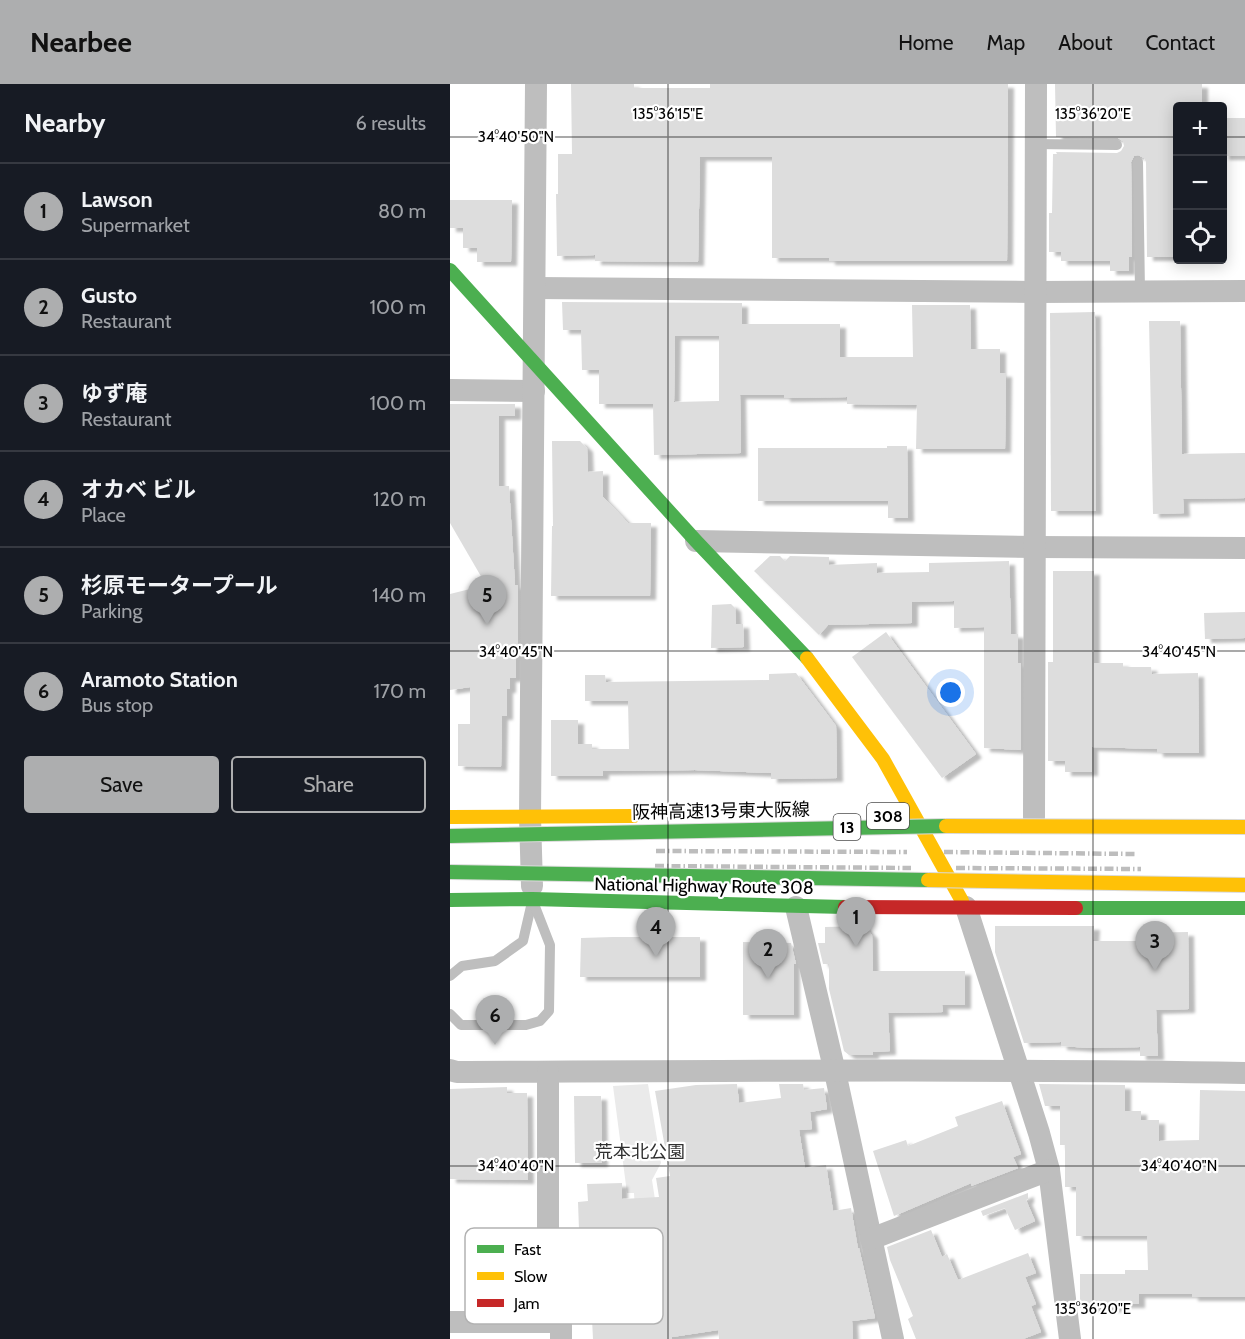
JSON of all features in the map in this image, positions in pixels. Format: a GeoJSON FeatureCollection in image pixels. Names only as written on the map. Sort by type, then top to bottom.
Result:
{"type":"FeatureCollection","features":[{"type":"Feature","properties":{"kind":"main road"},"geometry":{"type":"LineString","coordinates":[[450,270],[696,541],[804,654],[883,759],[966,907]]}},
{"type":"Feature","properties":{"kind":"main road"},"geometry":{"type":"LineString","coordinates":[[450,817],[647,816]]}},
{"type":"Feature","properties":{"kind":"main road","name":"308"},"geometry":{"type":"LineString","coordinates":[[752,816],[1245,819]]}},
{"type":"Feature","properties":{"kind":"main road","name":"阪神高速13号東大阪線"},"geometry":{"type":"LineString","coordinates":[[450,836],[888,826],[1245,827]]}},
{"type":"Feature","properties":{"kind":"main road"},"geometry":{"type":"LineString","coordinates":[[1090,827],[1245,838]]}},
{"type":"Feature","properties":{"kind":"main road"},"geometry":{"type":"LineString","coordinates":[[898,881],[1058,871],[1163,870]]}},
{"type":"Feature","properties":{"kind":"main road"},"geometry":{"type":"LineString","coordinates":[[450,872],[1245,885]]}},
{"type":"Feature","properties":{"kind":"main road","name":"National Highway Route 308"},"geometry":{"type":"LineString","coordinates":[[450,900],[532,899],[796,907],[1245,908]]}},
{"type":"Feature","properties":{"kind":"street"},"geometry":{"type":"LineString","coordinates":[[532,899],[530,816],[537,84]]}},
{"type":"Feature","properties":{"kind":"street"},"geometry":{"type":"LineString","coordinates":[[1034,817],[1036,84]]}},
{"type":"Feature","properties":{"kind":"street"},"geometry":{"type":"LineString","coordinates":[[535,288],[1034,292],[1245,291]]}},
{"type":"Feature","properties":{"kind":"street"},"geometry":{"type":"LineString","coordinates":[[450,390],[534,392]]}},
{"type":"Feature","properties":{"kind":"street"},"geometry":{"type":"LineString","coordinates":[[696,541],[1035,548],[1245,548]]}},
{"type":"Feature","properties":{"kind":"street"},"geometry":{"type":"LineString","coordinates":[[796,907],[835,1072],[893,1339]]}},
{"type":"Feature","properties":{"kind":"street"},"geometry":{"type":"LineString","coordinates":[[966,907],[1049,1170],[1071,1339]]}},
{"type":"Feature","properties":{"kind":"street"},"geometry":{"type":"LineString","coordinates":[[450,1070],[457,1072],[1019,1070],[1245,1072]]}},
{"type":"Feature","properties":{"kind":"street"},"geometry":{"type":"LineString","coordinates":[[548,1072],[552,1228]]}},
{"type":"Feature","properties":{"kind":"street"},"geometry":{"type":"LineString","coordinates":[[871,1239],[1049,1170]]}},
{"type":"Feature","properties":{"kind":"street"},"geometry":{"type":"LineString","coordinates":[[450,1322],[465,1323]]}},
{"type":"Feature","properties":{"kind":"street"},"geometry":{"type":"LineString","coordinates":[[476,1324],[555,1330]]}},
{"type":"Feature","properties":{"kind":"lane"},"geometry":{"type":"LineString","coordinates":[[1035,144],[1117,145]]}},
{"type":"Feature","properties":{"kind":"lane"},"geometry":{"type":"LineString","coordinates":[[1138,162],[1140,291]]}},
{"type":"Feature","properties":{"kind":"lane"},"geometry":{"type":"LineString","coordinates":[[450,976],[462,966],[495,961],[523,941],[532,899]]}},
{"type":"Feature","properties":{"kind":"lane"},"geometry":{"type":"LineString","coordinates":[[450,1014],[461,1025],[526,1025],[540,1021],[549,1011],[550,945],[532,899]]}},
{"type":"Feature","properties":{"kind":"green space","name":"荒本北公園"},"geometry":{"type":"Polygon","coordinates":[[[648,1084],[661,1163],[652,1180],[659,1228],[636,1228],[634,1193],[627,1193],[613,1086],[648,1084]]]}},
{"type":"Feature","properties":{"kind":"building"},"geometry":{"type":"Polygon","coordinates":[[[571,84],[634,84],[634,88],[710,88],[710,84],[1008,84],[1007,261],[829,261],[829,258],[772,258],[772,157],[700,157],[698,262],[595,261],[595,255],[557,256],[558,154],[572,154],[571,84]]]}},
{"type":"Feature","properties":{"kind":"building"},"geometry":{"type":"Polygon","coordinates":[[[1055,84],[1202,84],[1202,102],[1173,102],[1173,257],[1147,257],[1146,162],[1138,155],[1134,156],[1131,162],[1132,257],[1129,257],[1129,271],[1110,271],[1110,261],[1061,261],[1061,252],[1049,252],[1053,154],[1057,154],[1056,152],[1117,153],[1124,146],[1123,141],[1118,138],[1056,137],[1055,84]]]}},
{"type":"Feature","properties":{"kind":"building"},"geometry":{"type":"Polygon","coordinates":[[[1227,118],[1245,118],[1245,156],[1227,156],[1227,118]]]}},
{"type":"Feature","properties":{"kind":"building"},"geometry":{"type":"Polygon","coordinates":[[[450,200],[512,200],[511,262],[477,262],[477,248],[463,248],[463,228],[450,228],[450,200]]]}},
{"type":"Feature","properties":{"kind":"building"},"geometry":{"type":"Polygon","coordinates":[[[562,302],[742,303],[742,324],[840,324],[840,357],[913,357],[912,305],[970,305],[971,349],[1000,349],[1000,373],[1006,373],[1005,449],[916,449],[917,405],[847,404],[847,397],[784,398],[784,395],[740,395],[741,453],[654,455],[653,404],[599,404],[599,370],[582,370],[581,330],[563,330],[562,302]],[[675,336],[674,402],[719,401],[719,336],[675,336]]]}},
{"type":"Feature","properties":{"kind":"building"},"geometry":{"type":"Polygon","coordinates":[[[1095,312],[1096,511],[1051,511],[1050,313],[1095,312]]]}},
{"type":"Feature","properties":{"kind":"building"},"geometry":{"type":"Polygon","coordinates":[[[1149,321],[1180,321],[1182,454],[1245,453],[1245,498],[1183,499],[1184,513],[1153,514],[1149,321]]]}},
{"type":"Feature","properties":{"kind":"building"},"geometry":{"type":"Polygon","coordinates":[[[450,404],[515,404],[515,416],[499,416],[499,486],[509,486],[515,585],[518,585],[518,657],[516,657],[516,678],[510,678],[510,689],[507,689],[507,716],[502,716],[501,767],[458,766],[458,724],[470,724],[470,687],[450,690],[450,594],[486,585],[450,523],[450,404]]]}},
{"type":"Feature","properties":{"kind":"building"},"geometry":{"type":"Polygon","coordinates":[[[552,441],[580,441],[587,448],[588,472],[603,471],[603,497],[628,523],[651,523],[650,596],[551,596],[552,441]]]}},
{"type":"Feature","properties":{"kind":"building"},"geometry":{"type":"Polygon","coordinates":[[[887,446],[907,446],[908,518],[888,518],[888,501],[758,501],[758,448],[887,448],[887,446]]]}},
{"type":"Feature","properties":{"kind":"building"},"geometry":{"type":"Polygon","coordinates":[[[770,556],[780,556],[785,561],[790,556],[829,557],[829,565],[877,563],[877,573],[929,572],[929,563],[1009,561],[1011,634],[1018,634],[1018,663],[1021,663],[1021,750],[984,748],[984,627],[954,628],[954,601],[912,602],[912,623],[828,625],[819,635],[754,571],[770,556]]]}},
{"type":"Feature","properties":{"kind":"building"},"geometry":{"type":"Polygon","coordinates":[[[1053,571],[1094,571],[1094,663],[1123,663],[1123,667],[1151,667],[1152,674],[1198,673],[1199,753],[1157,753],[1157,749],[1092,747],[1092,772],[1065,772],[1065,761],[1048,761],[1048,662],[1053,662],[1053,571]]]}},
{"type":"Feature","properties":{"kind":"building"},"geometry":{"type":"Polygon","coordinates":[[[731,604],[735,608],[736,624],[743,624],[744,647],[711,648],[712,605],[731,604]]]}},
{"type":"Feature","properties":{"kind":"building"},"geometry":{"type":"Polygon","coordinates":[[[1245,612],[1245,638],[1205,639],[1204,613],[1245,612]]]}},
{"type":"Feature","properties":{"kind":"building"},"geometry":{"type":"Polygon","coordinates":[[[886,632],[976,754],[942,778],[852,657],[886,632]]]}},
{"type":"Feature","properties":{"kind":"building"},"geometry":{"type":"Polygon","coordinates":[[[796,673],[836,726],[837,778],[771,779],[771,773],[695,770],[603,771],[603,776],[551,776],[551,720],[578,720],[578,744],[592,744],[592,749],[629,749],[628,701],[585,701],[585,675],[605,675],[606,682],[769,680],[769,674],[796,673]]]}},
{"type":"Feature","properties":{"kind":"building"},"geometry":{"type":"Polygon","coordinates":[[[864,926],[872,935],[873,971],[965,971],[965,1005],[942,1005],[943,1012],[888,1013],[890,1051],[873,1052],[873,1055],[849,1055],[844,1051],[829,989],[829,964],[823,964],[818,943],[825,943],[825,927],[864,926]]]}},
{"type":"Feature","properties":{"kind":"building"},"geometry":{"type":"Polygon","coordinates":[[[995,926],[1094,926],[1093,941],[1138,941],[1138,933],[1188,932],[1189,1009],[1156,1010],[1158,1056],[1140,1056],[1140,1047],[1090,1048],[1061,1046],[1061,1042],[1024,1043],[995,952],[995,926]]]}},
{"type":"Feature","properties":{"kind":"building"},"geometry":{"type":"Polygon","coordinates":[[[700,937],[700,977],[580,977],[581,938],[700,937]]]}},
{"type":"Feature","properties":{"kind":"building"},"geometry":{"type":"Polygon","coordinates":[[[743,942],[791,943],[796,964],[794,964],[794,1015],[743,1015],[743,942]]]}},
{"type":"Feature","properties":{"kind":"building"},"geometry":{"type":"Polygon","coordinates":[[[737,1084],[739,1103],[781,1098],[779,1084],[803,1084],[804,1090],[824,1088],[827,1109],[810,1112],[812,1129],[799,1130],[805,1168],[826,1165],[833,1211],[851,1208],[858,1249],[875,1318],[852,1321],[853,1339],[719,1339],[718,1330],[672,1337],[672,1339],[593,1339],[592,1324],[663,1324],[663,1228],[579,1228],[578,1202],[588,1201],[587,1184],[622,1183],[622,1199],[659,1197],[656,1178],[670,1176],[655,1091],[696,1085],[737,1084]]]}},
{"type":"Feature","properties":{"kind":"building"},"geometry":{"type":"Polygon","coordinates":[[[1039,1084],[1125,1085],[1125,1111],[1141,1111],[1141,1120],[1159,1120],[1159,1141],[1199,1140],[1200,1090],[1245,1091],[1245,1297],[1139,1294],[1139,1304],[1118,1304],[1118,1308],[1080,1308],[1080,1274],[1125,1274],[1125,1270],[1148,1270],[1147,1236],[1076,1236],[1076,1187],[1065,1187],[1065,1145],[1060,1145],[1060,1106],[1045,1106],[1039,1084]]]}},
{"type":"Feature","properties":{"kind":"building"},"geometry":{"type":"Polygon","coordinates":[[[507,1087],[507,1093],[527,1093],[528,1180],[450,1179],[450,1089],[507,1087]]]}},
{"type":"Feature","properties":{"kind":"building"},"geometry":{"type":"Polygon","coordinates":[[[574,1096],[601,1096],[602,1163],[575,1163],[574,1096]]]}},
{"type":"Feature","properties":{"kind":"building"},"geometry":{"type":"Polygon","coordinates":[[[1002,1101],[1021,1154],[1013,1157],[1018,1168],[971,1186],[971,1183],[894,1216],[873,1151],[906,1140],[908,1146],[958,1126],[955,1117],[1002,1101]]]}},
{"type":"Feature","properties":{"kind":"building"},"geometry":{"type":"Polygon","coordinates":[[[1028,1193],[1026,1200],[1035,1221],[1015,1230],[1005,1208],[983,1216],[981,1211],[1028,1193]]]}},
{"type":"Feature","properties":{"kind":"building"},"geometry":{"type":"Polygon","coordinates":[[[931,1230],[942,1257],[947,1254],[958,1280],[1028,1253],[1036,1273],[1025,1277],[1036,1304],[1031,1306],[1041,1332],[1023,1339],[916,1339],[908,1319],[913,1316],[887,1247],[931,1230]]]}},
{"type":"Feature","properties":{"kind":"railway"},"geometry":{"type":"LineString","coordinates":[[656,851],[907,852]]}},
{"type":"Feature","properties":{"kind":"railway"},"geometry":{"type":"LineString","coordinates":[[944,852],[1137,854]]}},
{"type":"Feature","properties":{"kind":"railway"},"geometry":{"type":"LineString","coordinates":[[655,866],[911,868]]}},
{"type":"Feature","properties":{"kind":"railway"},"geometry":{"type":"LineString","coordinates":[[956,868],[1141,869]]}},
{"type":"Feature","properties":{"kind":"traffic: fast"},"geometry":{"type":"LineString","coordinates":[[450,270],[696,541],[807,658]]}},
{"type":"Feature","properties":{"kind":"traffic: fast"},"geometry":{"type":"LineString","coordinates":[[450,836],[946,826]]}},
{"type":"Feature","properties":{"kind":"traffic: fast"},"geometry":{"type":"LineString","coordinates":[[450,872],[928,880]]}},
{"type":"Feature","properties":{"kind":"traffic: fast"},"geometry":{"type":"LineString","coordinates":[[450,900],[532,899],[845,907]]}},
{"type":"Feature","properties":{"kind":"traffic: fast"},"geometry":{"type":"LineString","coordinates":[[1076,908],[1245,908]]}},
{"type":"Feature","properties":{"kind":"traffic: slow"},"geometry":{"type":"LineString","coordinates":[[807,658],[883,759],[962,901]]}},
{"type":"Feature","properties":{"kind":"traffic: slow"},"geometry":{"type":"LineString","coordinates":[[450,817],[634,816]]}},
{"type":"Feature","properties":{"kind":"traffic: slow"},"geometry":{"type":"LineString","coordinates":[[946,826],[1245,827]]}},
{"type":"Feature","properties":{"kind":"traffic: slow"},"geometry":{"type":"LineString","coordinates":[[928,880],[1245,885]]}},
{"type":"Feature","properties":{"kind":"traffic: jam"},"geometry":{"type":"LineString","coordinates":[[845,907],[1076,908]]}},
{"type":"Feature","properties":{"kind":"place","name":"杉原モータープール"},"geometry":{"type":"Point","coordinates":[487,625]}},
{"type":"Feature","properties":{"kind":"place","name":"Lawson"},"geometry":{"type":"Point","coordinates":[856,947]}},
{"type":"Feature","properties":{"kind":"place","name":"オカベ ビル"},"geometry":{"type":"Point","coordinates":[656,957]}},
{"type":"Feature","properties":{"kind":"place","name":"ゆず庵"},"geometry":{"type":"Point","coordinates":[1155,971]}},
{"type":"Feature","properties":{"kind":"place","name":"Gusto"},"geometry":{"type":"Point","coordinates":[768,979]}},
{"type":"Feature","properties":{"kind":"place","name":"Aramoto Station"},"geometry":{"type":"Point","coordinates":[495,1045]}}]}
